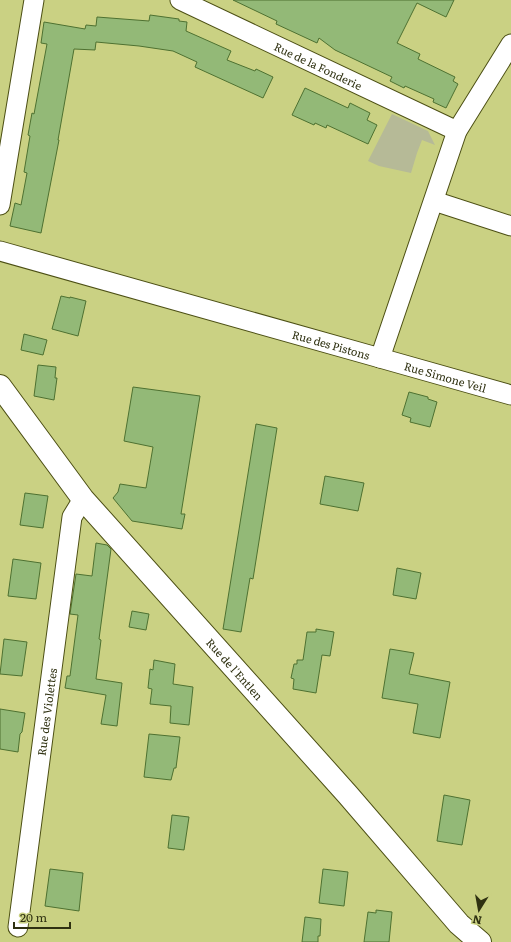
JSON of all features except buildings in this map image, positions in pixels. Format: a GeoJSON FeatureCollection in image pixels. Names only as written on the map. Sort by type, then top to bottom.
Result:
{"type":"FeatureCollection","features":[{"type":"Feature","properties":{"kind":"street"},"geometry":{"type":"LineString","coordinates":[[0,205],[34,0]]}},
{"type":"Feature","properties":{"kind":"street","name":"Rue de la Fonderie"},"geometry":{"type":"LineString","coordinates":[[180,0],[457,131]]}},
{"type":"Feature","properties":{"kind":"street","name":"Rue des Pistons"},"geometry":{"type":"LineString","coordinates":[[0,251],[380,358],[457,131],[511,44]]}},
{"type":"Feature","properties":{"kind":"street"},"geometry":{"type":"LineString","coordinates":[[434,201],[511,226]]}},
{"type":"Feature","properties":{"kind":"street","name":"Rue Simone Veil"},"geometry":{"type":"LineString","coordinates":[[380,358],[511,395]]}},
{"type":"Feature","properties":{"kind":"street","name":"Rue de l'Entlen"},"geometry":{"type":"LineString","coordinates":[[0,386],[83,499],[348,794],[459,924],[480,942]]}},
{"type":"Feature","properties":{"kind":"street","name":"Rue des Violettes"},"geometry":{"type":"LineString","coordinates":[[18,927],[72,517],[83,499]]}},
{"type":"Feature","properties":{"kind":"green space"},"geometry":{"type":"Polygon","coordinates":[[[392,114],[428,131],[435,145],[422,140],[411,173],[379,166],[368,161],[392,114]]]}}]}
